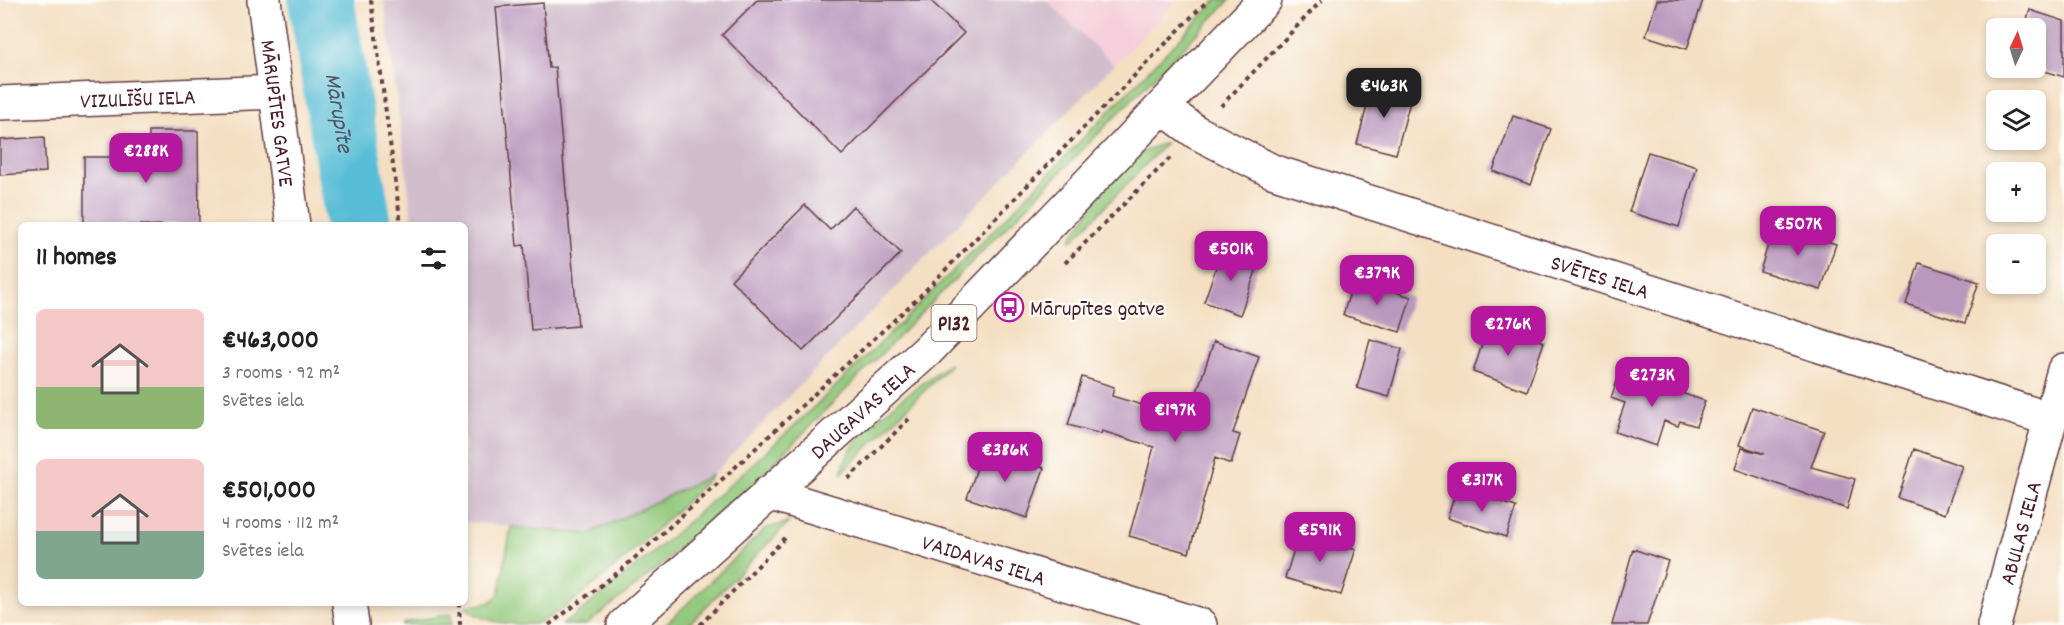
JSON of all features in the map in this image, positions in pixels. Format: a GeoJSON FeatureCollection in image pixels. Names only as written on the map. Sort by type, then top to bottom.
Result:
{"type":"FeatureCollection","features":[{"type":"Feature","properties":{"kind":"street","name":"MĀRUPĪTES GATVE"},"geometry":{"type":"LineString","coordinates":[[264,0],[292,222]]}},
{"type":"Feature","properties":{"kind":"street","name":"DAUGAVAS IELA"},"geometry":{"type":"LineString","coordinates":[[624,625],[927,351],[1265,0]]}},
{"type":"Feature","properties":{"kind":"street","name":"VIZULĪŠU IELA"},"geometry":{"type":"LineString","coordinates":[[0,103],[276,92]]}},
{"type":"Feature","properties":{"kind":"street","name":"SVĒTES IELA"},"geometry":{"type":"LineString","coordinates":[[1163,108],[1196,132],[1272,171],[2049,419]]}},
{"type":"Feature","properties":{"kind":"street","name":"ABULAS IELA"},"geometry":{"type":"LineString","coordinates":[[1994,625],[2064,370]]}},
{"type":"Feature","properties":{"kind":"street","name":"VAIDAVAS IELA"},"geometry":{"type":"LineString","coordinates":[[768,493],[1200,625]]}},
{"type":"Feature","properties":{"kind":"street"},"geometry":{"type":"LineString","coordinates":[[349,606],[352,625]]}},
{"type":"Feature","properties":{"kind":"path"},"geometry":{"type":"LineString","coordinates":[[371,0],[401,222]]}},
{"type":"Feature","properties":{"kind":"path"},"geometry":{"type":"LineString","coordinates":[[549,625],[621,570],[662,534],[917,299],[1208,0]]}},
{"type":"Feature","properties":{"kind":"path"},"geometry":{"type":"LineString","coordinates":[[459,606],[460,625]]}},
{"type":"Feature","properties":{"kind":"shaded area"},"geometry":{"type":"Polygon","coordinates":[[[384,0],[1046,0],[1114,65],[712,475],[589,534],[468,522],[468,222],[413,222],[384,0]]]}},
{"type":"Feature","properties":{"kind":"shaded area"},"geometry":{"type":"Polygon","coordinates":[[[1046,0],[1178,0],[1114,65],[1046,0]]]}},
{"type":"Feature","properties":{"kind":"green space"},"geometry":{"type":"Polygon","coordinates":[[[1217,0],[1230,0],[754,483],[642,581],[586,625],[562,625],[668,539],[828,394],[996,227],[1217,0]]]}},
{"type":"Feature","properties":{"kind":"green space"},"geometry":{"type":"Polygon","coordinates":[[[1166,143],[1072,241],[1070,239],[1100,195],[1123,168],[1136,157],[1166,143]]]}},
{"type":"Feature","properties":{"kind":"green space"},"geometry":{"type":"Polygon","coordinates":[[[948,364],[950,365],[842,473],[847,457],[856,441],[869,426],[948,364]]]}},
{"type":"Feature","properties":{"kind":"green space"},"geometry":{"type":"Polygon","coordinates":[[[712,475],[626,558],[550,617],[534,624],[506,623],[480,617],[465,607],[489,603],[499,594],[511,527],[589,534],[712,475]]]}},
{"type":"Feature","properties":{"kind":"green space"},"geometry":{"type":"Polygon","coordinates":[[[789,522],[688,625],[665,625],[765,529],[789,522]]]}},
{"type":"Feature","properties":{"kind":"green space"},"geometry":{"type":"Polygon","coordinates":[[[451,614],[452,625],[401,625],[407,622],[451,614]]]}},
{"type":"Feature","properties":{"kind":"building"},"geometry":{"type":"Polygon","coordinates":[[[757,0],[930,0],[964,33],[842,155],[722,35],[757,0]]]}},
{"type":"Feature","properties":{"kind":"building"},"geometry":{"type":"Polygon","coordinates":[[[1657,0],[1703,0],[1687,49],[1646,36],[1657,0]]]}},
{"type":"Feature","properties":{"kind":"building"},"geometry":{"type":"Polygon","coordinates":[[[543,3],[549,68],[555,67],[578,326],[531,330],[524,245],[517,246],[496,7],[543,3]]]}},
{"type":"Feature","properties":{"kind":"building"},"geometry":{"type":"Polygon","coordinates":[[[2030,10],[2064,21],[2064,77],[2046,71],[2046,18],[2027,18],[2030,10]]]}},
{"type":"Feature","properties":{"kind":"building"},"geometry":{"type":"Polygon","coordinates":[[[1373,83],[1412,94],[1396,154],[1357,144],[1373,83]]]}},
{"type":"Feature","properties":{"kind":"building"},"geometry":{"type":"Polygon","coordinates":[[[1513,116],[1551,129],[1531,185],[1493,171],[1513,116]]]}},
{"type":"Feature","properties":{"kind":"building"},"geometry":{"type":"Polygon","coordinates":[[[149,131],[198,131],[199,222],[84,222],[84,157],[149,157],[149,131]]]}},
{"type":"Feature","properties":{"kind":"building"},"geometry":{"type":"Polygon","coordinates":[[[44,137],[46,172],[0,175],[0,140],[44,137]]]}},
{"type":"Feature","properties":{"kind":"building"},"geometry":{"type":"Polygon","coordinates":[[[1648,152],[1697,167],[1679,227],[1629,212],[1648,152]]]}},
{"type":"Feature","properties":{"kind":"building"},"geometry":{"type":"Polygon","coordinates":[[[805,205],[830,230],[853,206],[901,253],[803,351],[731,280],[805,205]]]}},
{"type":"Feature","properties":{"kind":"building"},"geometry":{"type":"Polygon","coordinates":[[[1774,225],[1836,244],[1821,290],[1760,271],[1774,225]]]}},
{"type":"Feature","properties":{"kind":"building"},"geometry":{"type":"Polygon","coordinates":[[[1222,250],[1259,263],[1240,315],[1204,302],[1222,250]]]}},
{"type":"Feature","properties":{"kind":"building"},"geometry":{"type":"Polygon","coordinates":[[[1919,263],[1979,282],[1965,323],[1906,304],[1919,263]]]}},
{"type":"Feature","properties":{"kind":"building"},"geometry":{"type":"Polygon","coordinates":[[[1354,279],[1411,297],[1400,332],[1343,315],[1354,279]]]}},
{"type":"Feature","properties":{"kind":"building"},"geometry":{"type":"Polygon","coordinates":[[[1489,323],[1544,342],[1527,391],[1473,372],[1489,323]]]}},
{"type":"Feature","properties":{"kind":"building"},"geometry":{"type":"Polygon","coordinates":[[[1370,340],[1402,349],[1389,397],[1357,388],[1370,340]]]}},
{"type":"Feature","properties":{"kind":"building"},"geometry":{"type":"Polygon","coordinates":[[[1214,341],[1259,357],[1233,433],[1240,435],[1231,464],[1215,458],[1189,553],[1129,536],[1154,447],[1102,431],[1101,434],[1068,425],[1082,377],[1114,387],[1112,396],[1188,419],[1214,341]]]}},
{"type":"Feature","properties":{"kind":"building"},"geometry":{"type":"Polygon","coordinates":[[[1620,372],[1705,401],[1696,426],[1680,421],[1678,426],[1664,421],[1656,446],[1615,432],[1625,403],[1611,398],[1620,372]]]}},
{"type":"Feature","properties":{"kind":"building"},"geometry":{"type":"Polygon","coordinates":[[[1752,407],[1824,431],[1811,467],[1855,479],[1847,509],[1735,469],[1741,448],[1765,454],[1739,445],[1752,407]]]}},
{"type":"Feature","properties":{"kind":"building"},"geometry":{"type":"Polygon","coordinates":[[[984,447],[1044,468],[1027,518],[967,498],[984,447]]]}},
{"type":"Feature","properties":{"kind":"building"},"geometry":{"type":"Polygon","coordinates":[[[1914,449],[1962,466],[1945,514],[1898,498],[1914,449]]]}},
{"type":"Feature","properties":{"kind":"building"},"geometry":{"type":"Polygon","coordinates":[[[1457,489],[1516,507],[1506,537],[1447,518],[1457,489]]]}},
{"type":"Feature","properties":{"kind":"building"},"geometry":{"type":"Polygon","coordinates":[[[1300,531],[1356,549],[1341,595],[1285,578],[1300,531]]]}},
{"type":"Feature","properties":{"kind":"building"},"geometry":{"type":"Polygon","coordinates":[[[1633,549],[1668,561],[1647,625],[1612,625],[1633,549]]]}},
{"type":"Feature","properties":{"kind":"waterway","name":"Mārupīte"},"geometry":{"type":"LineString","coordinates":[[321,0],[358,222]]}},
{"type":"Feature","properties":{"kind":"place","name":"Mārupītes gatve"},"geometry":{"type":"Point","coordinates":[1009,307]}}]}
